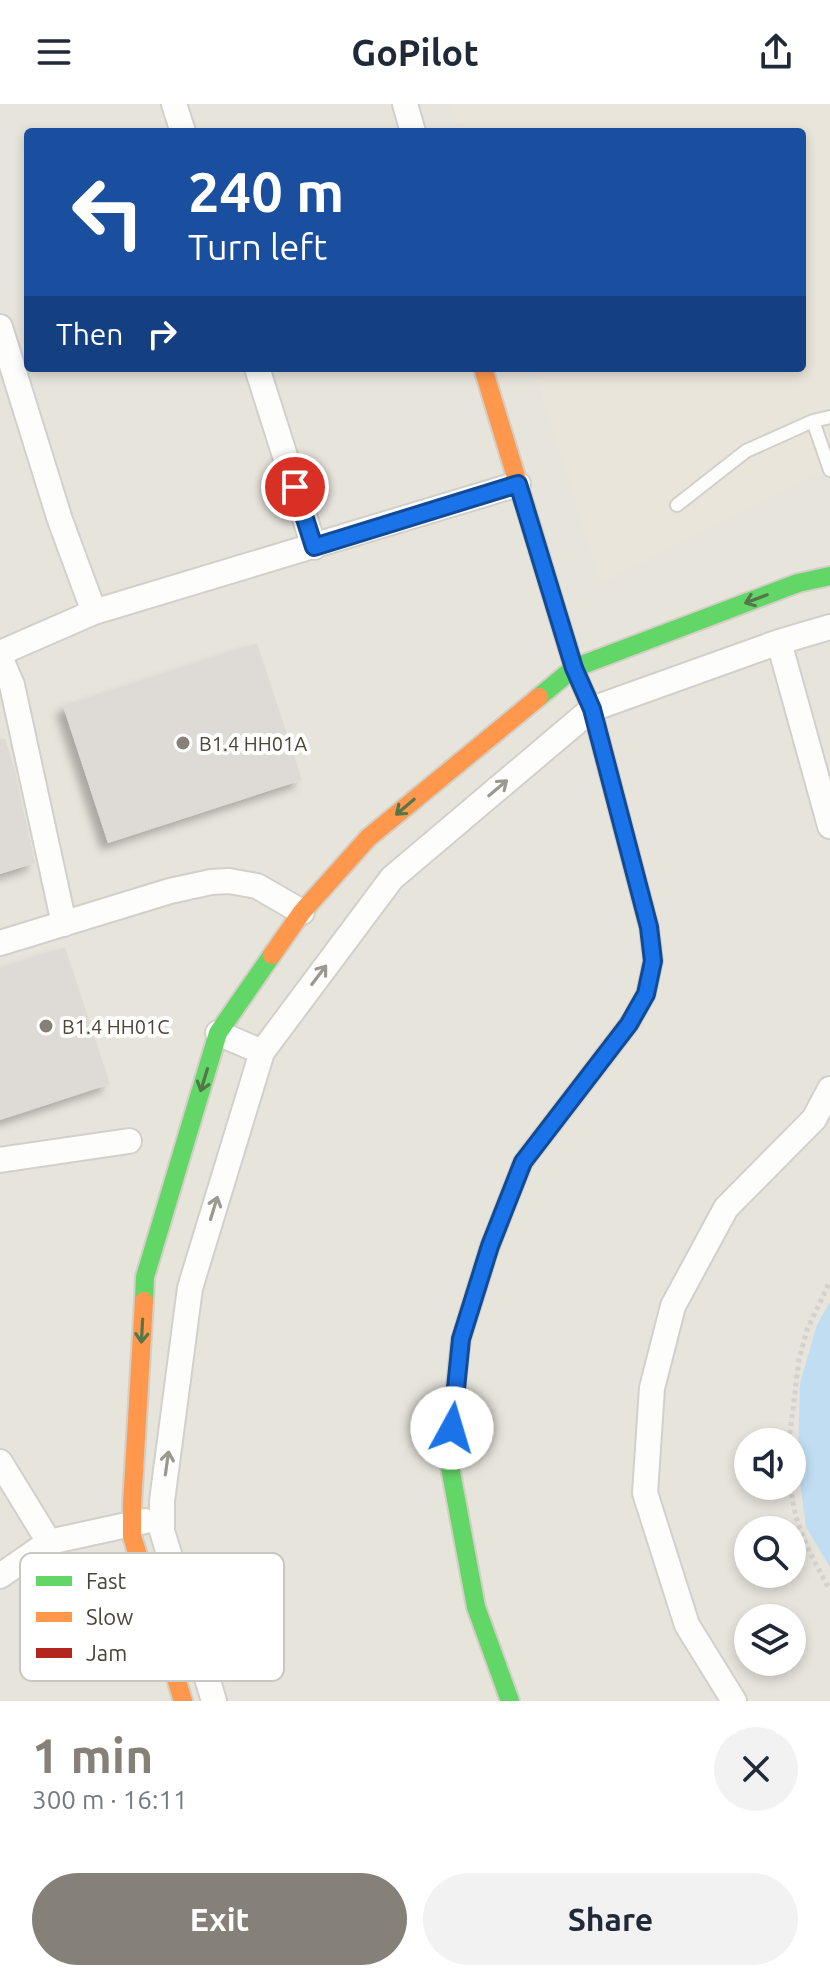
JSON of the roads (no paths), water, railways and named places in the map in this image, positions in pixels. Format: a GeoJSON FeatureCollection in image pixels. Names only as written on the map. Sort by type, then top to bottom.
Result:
{"type":"FeatureCollection","features":[{"type":"Feature","properties":{"kind":"street"},"geometry":{"type":"LineString","coordinates":[[174,104],[182,128]]}},
{"type":"Feature","properties":{"kind":"street"},"geometry":{"type":"LineString","coordinates":[[405,104],[412,128]]}},
{"type":"Feature","properties":{"kind":"street"},"geometry":{"type":"LineString","coordinates":[[0,327],[60,520],[94,612]]}},
{"type":"Feature","properties":{"kind":"street"},"geometry":{"type":"LineString","coordinates":[[258,372],[314,547]]}},
{"type":"Feature","properties":{"kind":"street"},"geometry":{"type":"LineString","coordinates":[[484,372],[574,668],[592,709],[649,927],[653,961],[646,994],[629,1024],[523,1162],[490,1246],[461,1339],[448,1458],[476,1607],[510,1701]]}},
{"type":"Feature","properties":{"kind":"street"},"geometry":{"type":"LineString","coordinates":[[64,924],[12,685],[0,655],[94,612],[518,484]]}},
{"type":"Feature","properties":{"kind":"street"},"geometry":{"type":"LineString","coordinates":[[137,1553],[132,1523],[145,1277],[218,1033],[302,912],[368,838],[574,668],[798,583],[830,576]]}},
{"type":"Feature","properties":{"kind":"street"},"geometry":{"type":"LineString","coordinates":[[169,1553],[162,1531],[162,1501],[190,1288],[262,1052],[392,878],[592,709],[779,642],[830,627]]}},
{"type":"Feature","properties":{"kind":"street"},"geometry":{"type":"LineString","coordinates":[[779,642],[828,810]]}},
{"type":"Feature","properties":{"kind":"street"},"geometry":{"type":"LineString","coordinates":[[0,943],[170,891],[211,882],[229,881],[257,886],[302,912]]}},
{"type":"Feature","properties":{"kind":"street"},"geometry":{"type":"LineString","coordinates":[[218,1033],[262,1052]]}},
{"type":"Feature","properties":{"kind":"street"},"geometry":{"type":"LineString","coordinates":[[734,1701],[687,1625],[645,1493],[652,1388],[673,1306],[726,1208],[814,1119],[830,1089]]}},
{"type":"Feature","properties":{"kind":"street"},"geometry":{"type":"LineString","coordinates":[[0,1160],[129,1141]]}},
{"type":"Feature","properties":{"kind":"street"},"geometry":{"type":"LineString","coordinates":[[0,1462],[49,1542]]}},
{"type":"Feature","properties":{"kind":"street"},"geometry":{"type":"LineString","coordinates":[[33,1553],[49,1542],[162,1517]]}},
{"type":"Feature","properties":{"kind":"street"},"geometry":{"type":"LineString","coordinates":[[0,1576],[20,1562]]}},
{"type":"Feature","properties":{"kind":"street"},"geometry":{"type":"LineString","coordinates":[[177,1681],[183,1701]]}},
{"type":"Feature","properties":{"kind":"street"},"geometry":{"type":"LineString","coordinates":[[208,1681],[214,1701]]}},
{"type":"Feature","properties":{"kind":"lane"},"geometry":{"type":"LineString","coordinates":[[677,505],[746,451],[813,421],[830,417]]}},
{"type":"Feature","properties":{"kind":"lane"},"geometry":{"type":"LineString","coordinates":[[813,421],[830,470]]}},
{"type":"Feature","properties":{"kind":"water"},"geometry":{"type":"Polygon","coordinates":[[[830,1302],[830,1567],[806,1527],[802,1500],[806,1500],[806,1428],[799,1428],[800,1383],[817,1325],[830,1302]]]}},
{"type":"Feature","properties":{"kind":"place","name":"B1.4 HH01A"},"geometry":{"type":"Point","coordinates":[183,743]}},
{"type":"Feature","properties":{"kind":"place","name":"B1.4 HH01C"},"geometry":{"type":"Point","coordinates":[46,1026]}}]}
